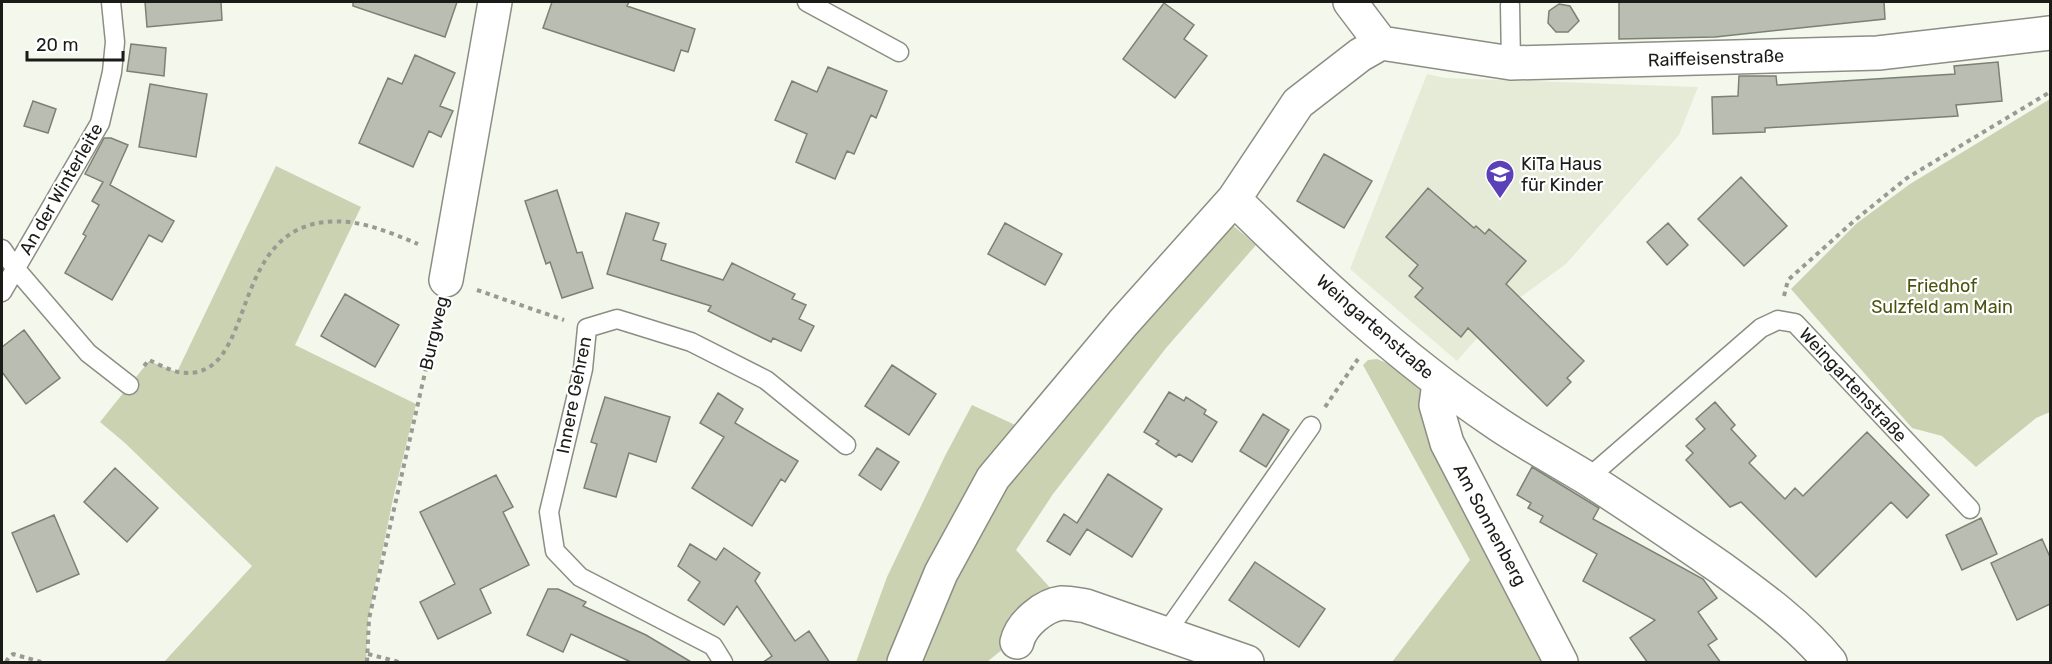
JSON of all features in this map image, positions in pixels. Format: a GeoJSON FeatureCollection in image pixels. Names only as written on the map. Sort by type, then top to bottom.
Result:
{"type":"FeatureCollection","features":[{"type":"Feature","properties":{"kind":"street","name":"Burgweg"},"geometry":{"type":"LineString","coordinates":[[446,280],[495,2]]}},
{"type":"Feature","properties":{"kind":"street"},"geometry":{"type":"LineString","coordinates":[[904,663],[941,573],[993,478],[1130,314],[1234,199],[1298,103],[1360,55],[1381,43],[1350,2]]}},
{"type":"Feature","properties":{"kind":"street","name":"Raiffeisenstraße"},"geometry":{"type":"LineString","coordinates":[[1381,43],[1510,63],[1878,53],[2050,33]]}},
{"type":"Feature","properties":{"kind":"street","name":"Weingartenstraße"},"geometry":{"type":"LineString","coordinates":[[1234,199],[1377,331],[1439,383],[1493,421],[1675,536],[1761,597],[1830,663]]}},
{"type":"Feature","properties":{"kind":"street","name":"Am Sonnenberg"},"geometry":{"type":"LineString","coordinates":[[1439,383],[1436,405],[1447,443],[1562,663]]}},
{"type":"Feature","properties":{"kind":"street"},"geometry":{"type":"LineString","coordinates":[[1017,642],[1019,633],[1030,621],[1049,607],[1063,603],[1086,606],[1247,663]]}},
{"type":"Feature","properties":{"kind":"lane","name":"An der Winterleite"},"geometry":{"type":"LineString","coordinates":[[2,292],[100,123],[106,102],[115,42],[111,2]]}},
{"type":"Feature","properties":{"kind":"lane"},"geometry":{"type":"LineString","coordinates":[[807,2],[899,52]]}},
{"type":"Feature","properties":{"kind":"lane"},"geometry":{"type":"LineString","coordinates":[[1510,63],[1514,2]]}},
{"type":"Feature","properties":{"kind":"lane","name":"An der Winterleite"},"geometry":{"type":"LineString","coordinates":[[2,249],[15,268],[88,353],[129,385]]}},
{"type":"Feature","properties":{"kind":"lane","name":"Innere Gehren"},"geometry":{"type":"LineString","coordinates":[[723,663],[713,646],[580,577],[555,551],[549,512],[582,369],[587,328],[617,319],[691,342],[765,380],[846,445]]}},
{"type":"Feature","properties":{"kind":"lane","name":"Weingartenstraße"},"geometry":{"type":"LineString","coordinates":[[1587,479],[1761,328],[1778,320],[1796,323],[1970,509]]}},
{"type":"Feature","properties":{"kind":"lane"},"geometry":{"type":"LineString","coordinates":[[1166,633],[1311,426]]}},
{"type":"Feature","properties":{"kind":"path"},"geometry":{"type":"LineString","coordinates":[[1778,320],[1788,279],[1855,220],[1907,178],[2050,92]]}},
{"type":"Feature","properties":{"kind":"path"},"geometry":{"type":"LineString","coordinates":[[149,360],[177,372],[191,372],[203,370],[223,355],[231,344],[253,281],[264,261],[273,249],[295,230],[312,224],[348,222],[382,230]]}},
{"type":"Feature","properties":{"kind":"path"},"geometry":{"type":"LineString","coordinates":[[446,280],[587,328]]}},
{"type":"Feature","properties":{"kind":"path","name":"Burgweg"},"geometry":{"type":"LineString","coordinates":[[368,663],[369,619],[446,280]]}},
{"type":"Feature","properties":{"kind":"path"},"geometry":{"type":"LineString","coordinates":[[1311,426],[1377,331]]}},
{"type":"Feature","properties":{"kind":"path"},"geometry":{"type":"LineString","coordinates":[[6,663],[13,654],[41,663]]}},
{"type":"Feature","properties":{"kind":"path"},"geometry":{"type":"LineString","coordinates":[[368,654],[399,663]]}},
{"type":"Feature","properties":{"kind":"shaded area","name":"KiTa Haus für Kinder"},"geometry":{"type":"Polygon","coordinates":[[[1427,74],[1445,78],[1698,87],[1679,135],[1566,264],[1500,312],[1457,361],[1350,269],[1427,74]]]}},
{"type":"Feature","properties":{"kind":"green space","name":"Friedhof Sulzfeld am Main"},"geometry":{"type":"Polygon","coordinates":[[[2050,99],[2050,412],[2036,418],[1976,467],[1942,436],[1912,428],[1791,289],[1857,223],[1910,184],[2050,99]]]}},
{"type":"Feature","properties":{"kind":"green space"},"geometry":{"type":"Polygon","coordinates":[[[276,166],[361,207],[295,345],[416,404],[393,499],[368,620],[366,662],[164,662],[252,566],[125,443],[100,422],[149,361],[177,372],[276,166]]]}},
{"type":"Feature","properties":{"kind":"green space"},"geometry":{"type":"Polygon","coordinates":[[[1223,217],[1256,245],[1166,348],[1053,494],[1016,550],[1062,601],[987,662],[856,662],[887,577],[972,405],[1026,430],[1223,217]]]}},
{"type":"Feature","properties":{"kind":"green space"},"geometry":{"type":"Polygon","coordinates":[[[1377,359],[1394,366],[1431,392],[1558,662],[1392,662],[1470,560],[1363,365],[1368,360],[1377,359]]]}},
{"type":"Feature","properties":{"kind":"building"},"geometry":{"type":"Polygon","coordinates":[[[145,2],[221,2],[222,20],[147,27],[145,2]]]}},
{"type":"Feature","properties":{"kind":"building"},"geometry":{"type":"Polygon","coordinates":[[[353,2],[457,2],[445,37],[353,6],[353,2]]]}},
{"type":"Feature","properties":{"kind":"building"},"geometry":{"type":"Polygon","coordinates":[[[552,2],[629,2],[627,6],[695,29],[688,52],[681,50],[674,71],[543,28],[552,2]]]}},
{"type":"Feature","properties":{"kind":"building"},"geometry":{"type":"Polygon","coordinates":[[[1619,2],[1884,2],[1885,19],[1715,37],[1619,39],[1619,2]]]}},
{"type":"Feature","properties":{"kind":"building"},"geometry":{"type":"Polygon","coordinates":[[[1164,3],[1194,25],[1184,39],[1207,56],[1175,98],[1123,59],[1164,3]]]}},
{"type":"Feature","properties":{"kind":"building"},"geometry":{"type":"Polygon","coordinates":[[[1559,4],[1570,6],[1579,21],[1568,32],[1556,32],[1548,23],[1549,11],[1559,4]]]}},
{"type":"Feature","properties":{"kind":"building"},"geometry":{"type":"Polygon","coordinates":[[[131,44],[166,48],[164,76],[127,71],[131,44]]]}},
{"type":"Feature","properties":{"kind":"building"},"geometry":{"type":"Polygon","coordinates":[[[415,55],[455,73],[440,106],[453,111],[441,137],[429,131],[413,167],[359,143],[388,78],[402,84],[415,55]]]}},
{"type":"Feature","properties":{"kind":"building"},"geometry":{"type":"Polygon","coordinates":[[[1998,62],[2002,101],[1956,105],[1958,116],[1765,128],[1765,132],[1713,134],[1712,97],[1738,96],[1739,76],[1776,76],[1777,85],[1955,74],[1954,66],[1998,62]]]}},
{"type":"Feature","properties":{"kind":"building"},"geometry":{"type":"Polygon","coordinates":[[[828,67],[887,91],[876,118],[871,115],[854,154],[847,151],[835,179],[796,162],[807,134],[775,120],[792,81],[817,92],[828,67]]]}},
{"type":"Feature","properties":{"kind":"building"},"geometry":{"type":"Polygon","coordinates":[[[150,84],[207,94],[196,157],[139,147],[150,84]]]}},
{"type":"Feature","properties":{"kind":"building"},"geometry":{"type":"Polygon","coordinates":[[[33,101],[56,109],[48,133],[24,126],[33,101]]]}},
{"type":"Feature","properties":{"kind":"building"},"geometry":{"type":"Polygon","coordinates":[[[104,138],[111,138],[128,145],[110,185],[174,221],[162,242],[149,235],[112,300],[65,273],[86,236],[83,234],[99,205],[92,201],[103,182],[85,174],[104,138]]]}},
{"type":"Feature","properties":{"kind":"building"},"geometry":{"type":"Polygon","coordinates":[[[1324,154],[1372,181],[1344,228],[1297,201],[1324,154]]]}},
{"type":"Feature","properties":{"kind":"building"},"geometry":{"type":"Polygon","coordinates":[[[1741,177],[1787,226],[1744,266],[1698,219],[1741,177]]]}},
{"type":"Feature","properties":{"kind":"building"},"geometry":{"type":"Polygon","coordinates":[[[1428,188],[1474,228],[1476,226],[1485,234],[1489,229],[1526,261],[1506,284],[1584,361],[1567,378],[1571,382],[1547,406],[1468,328],[1461,337],[1415,297],[1423,288],[1409,276],[1418,265],[1386,237],[1428,188]]]}},
{"type":"Feature","properties":{"kind":"building"},"geometry":{"type":"Polygon","coordinates":[[[557,190],[577,253],[582,252],[593,288],[562,298],[550,262],[546,264],[525,201],[557,190]]]}},
{"type":"Feature","properties":{"kind":"building"},"geometry":{"type":"Polygon","coordinates":[[[626,213],[659,223],[653,240],[666,244],[661,260],[723,280],[732,263],[795,294],[792,299],[806,305],[799,319],[814,326],[801,351],[773,338],[771,342],[708,311],[711,306],[607,274],[626,213]]]}},
{"type":"Feature","properties":{"kind":"building"},"geometry":{"type":"Polygon","coordinates":[[[1005,223],[1062,254],[1045,285],[988,254],[1005,223]]]}},
{"type":"Feature","properties":{"kind":"building"},"geometry":{"type":"Polygon","coordinates":[[[1668,223],[1688,245],[1667,265],[1647,242],[1668,223]]]}},
{"type":"Feature","properties":{"kind":"building"},"geometry":{"type":"Polygon","coordinates":[[[345,294],[399,325],[375,367],[321,336],[345,294]]]}},
{"type":"Feature","properties":{"kind":"building"},"geometry":{"type":"Polygon","coordinates":[[[24,330],[60,378],[26,404],[2,372],[2,347],[24,330]]]}},
{"type":"Feature","properties":{"kind":"building"},"geometry":{"type":"Polygon","coordinates":[[[892,365],[936,394],[909,435],[865,406],[892,365]]]}},
{"type":"Feature","properties":{"kind":"building"},"geometry":{"type":"Polygon","coordinates":[[[1169,392],[1184,401],[1186,397],[1206,410],[1204,414],[1217,422],[1192,462],[1179,454],[1176,457],[1156,444],[1159,441],[1144,432],[1169,392]]]}},
{"type":"Feature","properties":{"kind":"building"},"geometry":{"type":"Polygon","coordinates":[[[718,393],[743,409],[735,423],[798,461],[785,482],[781,479],[752,526],[692,488],[724,437],[700,423],[718,393]]]}},
{"type":"Feature","properties":{"kind":"building"},"geometry":{"type":"Polygon","coordinates":[[[605,397],[670,417],[656,462],[629,453],[616,497],[584,488],[597,444],[591,442],[605,397]]]}},
{"type":"Feature","properties":{"kind":"building"},"geometry":{"type":"Polygon","coordinates":[[[1715,402],[1735,425],[1731,429],[1756,456],[1749,463],[1785,499],[1795,488],[1803,496],[1867,432],[1929,495],[1907,518],[1891,502],[1816,577],[1741,502],[1730,507],[1686,460],[1693,453],[1686,446],[1705,429],[1696,419],[1715,402]]]}},
{"type":"Feature","properties":{"kind":"building"},"geometry":{"type":"Polygon","coordinates":[[[1263,414],[1289,430],[1266,467],[1240,451],[1263,414]]]}},
{"type":"Feature","properties":{"kind":"building"},"geometry":{"type":"Polygon","coordinates":[[[877,448],[899,462],[881,490],[859,475],[877,448]]]}},
{"type":"Feature","properties":{"kind":"building"},"geometry":{"type":"Polygon","coordinates":[[[1532,467],[1599,508],[1593,519],[1703,579],[1717,598],[1698,612],[1717,639],[1708,645],[1721,663],[1648,663],[1630,638],[1655,620],[1583,581],[1597,554],[1540,522],[1543,516],[1528,508],[1531,503],[1517,495],[1532,467]]]}},
{"type":"Feature","properties":{"kind":"building"},"geometry":{"type":"Polygon","coordinates":[[[115,468],[158,508],[127,542],[84,502],[115,468]]]}},
{"type":"Feature","properties":{"kind":"building"},"geometry":{"type":"Polygon","coordinates":[[[1108,474],[1162,509],[1132,557],[1087,529],[1070,555],[1047,541],[1064,514],[1077,523],[1108,474]]]}},
{"type":"Feature","properties":{"kind":"building"},"geometry":{"type":"Polygon","coordinates":[[[496,475],[513,507],[503,512],[529,565],[480,589],[491,613],[438,639],[420,602],[455,584],[420,512],[496,475]]]}},
{"type":"Feature","properties":{"kind":"building"},"geometry":{"type":"Polygon","coordinates":[[[54,515],[79,574],[37,592],[12,533],[54,515]]]}},
{"type":"Feature","properties":{"kind":"building"},"geometry":{"type":"Polygon","coordinates":[[[1981,518],[1997,554],[1962,570],[1946,535],[1981,518]]]}},
{"type":"Feature","properties":{"kind":"building"},"geometry":{"type":"Polygon","coordinates":[[[2042,539],[2050,557],[2050,604],[2017,620],[1991,563],[2042,539]]]}},
{"type":"Feature","properties":{"kind":"building"},"geometry":{"type":"Polygon","coordinates":[[[690,544],[716,560],[724,548],[760,573],[755,581],[795,641],[809,631],[830,663],[762,663],[772,656],[737,606],[724,625],[688,600],[700,582],[678,566],[690,544]]]}},
{"type":"Feature","properties":{"kind":"building"},"geometry":{"type":"Polygon","coordinates":[[[1255,562],[1325,609],[1299,647],[1229,600],[1255,562]]]}},
{"type":"Feature","properties":{"kind":"building"},"geometry":{"type":"Polygon","coordinates":[[[548,589],[558,589],[586,602],[583,606],[646,635],[693,663],[633,663],[571,634],[563,652],[527,635],[548,589]]]}},
{"type":"Feature","properties":{"kind":"place","name":"KiTa Haus für Kinder"},"geometry":{"type":"Point","coordinates":[1500,200]}}]}
